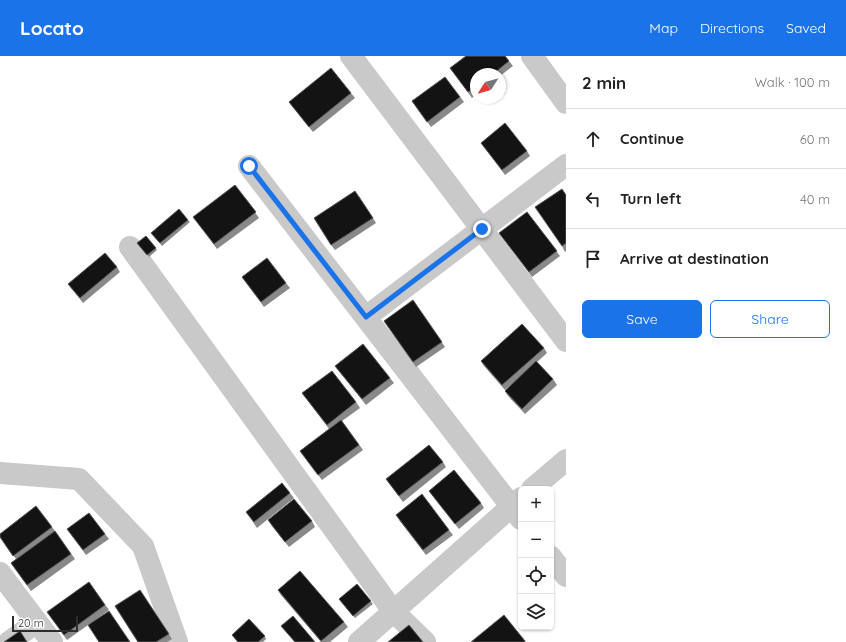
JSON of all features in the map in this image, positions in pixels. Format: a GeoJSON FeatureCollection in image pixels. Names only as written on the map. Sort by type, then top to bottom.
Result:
{"type":"FeatureCollection","features":[{"type":"Feature","properties":{"kind":"street"},"geometry":{"type":"LineString","coordinates":[[351,56],[566,341]]}},
{"type":"Feature","properties":{"kind":"street"},"geometry":{"type":"LineString","coordinates":[[532,56],[566,103]]}},
{"type":"Feature","properties":{"kind":"street"},"geometry":{"type":"LineString","coordinates":[[366,317],[566,165]]}},
{"type":"Feature","properties":{"kind":"street"},"geometry":{"type":"LineString","coordinates":[[249,166],[366,317],[518,508],[359,642]]}},
{"type":"Feature","properties":{"kind":"street"},"geometry":{"type":"LineString","coordinates":[[130,247],[394,611],[425,642]]}},
{"type":"Feature","properties":{"kind":"street"},"geometry":{"type":"LineString","coordinates":[[536,486],[566,460]]}},
{"type":"Feature","properties":{"kind":"street"},"geometry":{"type":"LineString","coordinates":[[0,473],[79,480],[143,546],[177,642]]}},
{"type":"Feature","properties":{"kind":"street"},"geometry":{"type":"LineString","coordinates":[[552,558],[566,576]]}},
{"type":"Feature","properties":{"kind":"street"},"geometry":{"type":"LineString","coordinates":[[0,573],[52,642]]}},
{"type":"Feature","properties":{"kind":"street"},"geometry":{"type":"LineString","coordinates":[[9,642],[37,622]]}},
{"type":"Feature","properties":{"kind":"building"},"geometry":{"type":"Polygon","coordinates":[[[466,56],[505,56],[509,61],[500,68],[470,68],[470,91],[468,92],[450,68],[466,56]]]}},
{"type":"Feature","properties":{"kind":"building"},"geometry":{"type":"Polygon","coordinates":[[[331,68],[351,93],[309,127],[289,102],[331,68]]]}},
{"type":"Feature","properties":{"kind":"building"},"geometry":{"type":"Polygon","coordinates":[[[445,77],[460,97],[427,122],[412,101],[445,77]]]}},
{"type":"Feature","properties":{"kind":"building"},"geometry":{"type":"Polygon","coordinates":[[[505,123],[527,151],[502,170],[481,143],[505,123]]]}},
{"type":"Feature","properties":{"kind":"building"},"geometry":{"type":"Polygon","coordinates":[[[235,185],[256,212],[214,244],[193,217],[235,185]]]}},
{"type":"Feature","properties":{"kind":"building"},"geometry":{"type":"Polygon","coordinates":[[[562,189],[566,195],[566,243],[562,246],[535,207],[562,189]]]}},
{"type":"Feature","properties":{"kind":"building"},"geometry":{"type":"Polygon","coordinates":[[[355,191],[373,218],[331,245],[314,218],[355,191]]]}},
{"type":"Feature","properties":{"kind":"building"},"geometry":{"type":"Polygon","coordinates":[[[179,209],[188,220],[160,243],[151,233],[179,209]]]}},
{"type":"Feature","properties":{"kind":"building"},"geometry":{"type":"Polygon","coordinates":[[[527,212],[557,251],[529,272],[499,233],[527,212]]]}},
{"type":"Feature","properties":{"kind":"building"},"geometry":{"type":"Polygon","coordinates":[[[146,236],[156,248],[147,255],[137,243],[146,236]]]}},
{"type":"Feature","properties":{"kind":"building"},"geometry":{"type":"Polygon","coordinates":[[[105,253],[117,267],[80,298],[68,284],[105,253]]]}},
{"type":"Feature","properties":{"kind":"building"},"geometry":{"type":"Polygon","coordinates":[[[267,258],[286,283],[261,302],[242,277],[267,258]]]}},
{"type":"Feature","properties":{"kind":"building"},"geometry":{"type":"Polygon","coordinates":[[[413,300],[442,342],[413,362],[384,321],[413,300]]]}},
{"type":"Feature","properties":{"kind":"building"},"geometry":{"type":"Polygon","coordinates":[[[522,324],[544,348],[502,385],[481,361],[522,324]]]}},
{"type":"Feature","properties":{"kind":"building"},"geometry":{"type":"Polygon","coordinates":[[[363,344],[390,378],[362,399],[335,366],[363,344]]]}},
{"type":"Feature","properties":{"kind":"building"},"geometry":{"type":"Polygon","coordinates":[[[536,361],[553,379],[522,409],[505,391],[536,361]]]}},
{"type":"Feature","properties":{"kind":"building"},"geometry":{"type":"Polygon","coordinates":[[[332,371],[356,402],[327,425],[302,393],[332,371]]]}},
{"type":"Feature","properties":{"kind":"building"},"geometry":{"type":"Polygon","coordinates":[[[341,420],[359,445],[318,475],[300,451],[341,420]]]}},
{"type":"Feature","properties":{"kind":"building"},"geometry":{"type":"Polygon","coordinates":[[[429,445],[443,462],[399,496],[386,479],[429,445]]]}},
{"type":"Feature","properties":{"kind":"building"},"geometry":{"type":"Polygon","coordinates":[[[454,470],[481,503],[455,524],[429,491],[454,470]]]}},
{"type":"Feature","properties":{"kind":"building"},"geometry":{"type":"Polygon","coordinates":[[[282,483],[290,493],[254,522],[246,512],[282,483]]]}},
{"type":"Feature","properties":{"kind":"building"},"geometry":{"type":"Polygon","coordinates":[[[422,494],[449,530],[423,550],[396,515],[422,494]]]}},
{"type":"Feature","properties":{"kind":"building"},"geometry":{"type":"Polygon","coordinates":[[[294,499],[312,521],[285,542],[268,520],[294,499]]]}},
{"type":"Feature","properties":{"kind":"building"},"geometry":{"type":"Polygon","coordinates":[[[36,506],[52,527],[13,556],[0,537],[0,534],[36,506]]]}},
{"type":"Feature","properties":{"kind":"building"},"geometry":{"type":"Polygon","coordinates":[[[89,513],[105,534],[83,550],[67,529],[89,513]]]}},
{"type":"Feature","properties":{"kind":"building"},"geometry":{"type":"Polygon","coordinates":[[[55,531],[71,554],[27,585],[11,563],[55,531]]]}},
{"type":"Feature","properties":{"kind":"building"},"geometry":{"type":"Polygon","coordinates":[[[300,571],[344,622],[321,641],[278,590],[300,571]]]}},
{"type":"Feature","properties":{"kind":"building"},"geometry":{"type":"Polygon","coordinates":[[[89,582],[105,605],[64,635],[47,612],[89,582]]]}},
{"type":"Feature","properties":{"kind":"building"},"geometry":{"type":"Polygon","coordinates":[[[357,584],[371,601],[353,616],[339,599],[357,584]]]}},
{"type":"Feature","properties":{"kind":"building"},"geometry":{"type":"Polygon","coordinates":[[[140,590],[169,634],[156,642],[138,642],[115,606],[140,590]]]}},
{"type":"Feature","properties":{"kind":"building"},"geometry":{"type":"Polygon","coordinates":[[[109,611],[130,642],[99,642],[88,625],[109,611]]]}},
{"type":"Feature","properties":{"kind":"building"},"geometry":{"type":"Polygon","coordinates":[[[504,615],[525,642],[471,642],[504,615]]]}},
{"type":"Feature","properties":{"kind":"building"},"geometry":{"type":"Polygon","coordinates":[[[293,616],[315,642],[295,642],[281,626],[293,616]]]}},
{"type":"Feature","properties":{"kind":"building"},"geometry":{"type":"Polygon","coordinates":[[[249,619],[265,636],[258,642],[238,642],[232,635],[249,619]]]}},
{"type":"Feature","properties":{"kind":"building"},"geometry":{"type":"Polygon","coordinates":[[[409,625],[423,642],[388,642],[409,625]]]}},
{"type":"Feature","properties":{"kind":"building"},"geometry":{"type":"Polygon","coordinates":[[[20,631],[27,642],[4,642],[20,631]]]}},
{"type":"Feature","properties":{"kind":"route"},"geometry":{"type":"LineString","coordinates":[[249,166],[366,317],[482,229]]}}]}
